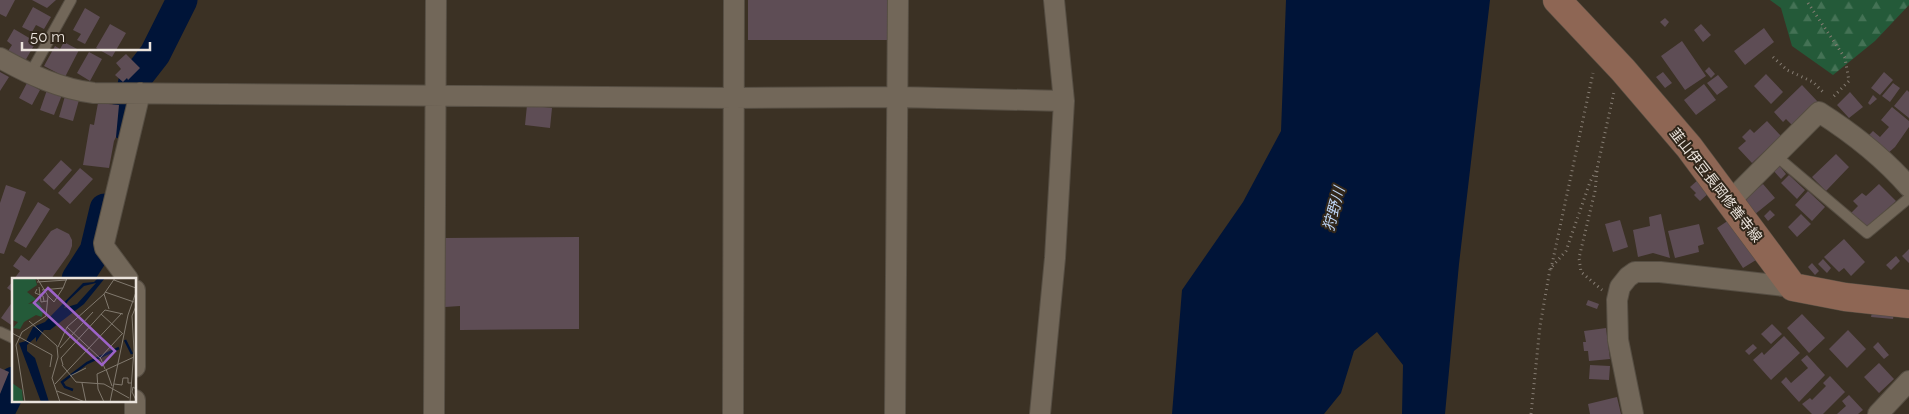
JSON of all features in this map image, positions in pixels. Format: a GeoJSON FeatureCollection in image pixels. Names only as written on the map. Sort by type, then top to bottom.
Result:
{"type":"FeatureCollection","features":[{"type":"Feature","properties":{"kind":"main road","name":"韮山伊豆長岡修善寺線"},"geometry":{"type":"LineString","coordinates":[[1557,0],[1622,70],[1689,147],[1793,287]]}},
{"type":"Feature","properties":{"kind":"main road"},"geometry":{"type":"LineString","coordinates":[[1793,287],[1844,297],[1909,304]]}},
{"type":"Feature","properties":{"kind":"street"},"geometry":{"type":"LineString","coordinates":[[434,414],[436,0]]}},
{"type":"Feature","properties":{"kind":"street"},"geometry":{"type":"LineString","coordinates":[[733,414],[734,0]]}},
{"type":"Feature","properties":{"kind":"street"},"geometry":{"type":"LineString","coordinates":[[895,414],[898,0]]}},
{"type":"Feature","properties":{"kind":"street"},"geometry":{"type":"LineString","coordinates":[[1040,414],[1055,258],[1064,102],[1054,0]]}},
{"type":"Feature","properties":{"kind":"street"},"geometry":{"type":"LineString","coordinates":[[0,58],[30,74],[80,91],[436,96],[898,97],[1064,102]]}},
{"type":"Feature","properties":{"kind":"street"},"geometry":{"type":"LineString","coordinates":[[127,278],[105,248],[104,243],[140,93]]}},
{"type":"Feature","properties":{"kind":"street"},"geometry":{"type":"LineString","coordinates":[[1730,201],[1825,106],[1893,169],[1909,187]]}},
{"type":"Feature","properties":{"kind":"street"},"geometry":{"type":"LineString","coordinates":[[1633,414],[1618,340],[1618,300],[1620,287],[1628,277],[1635,272],[1660,272],[1793,287]]}},
{"type":"Feature","properties":{"kind":"street"},"geometry":{"type":"LineString","coordinates":[[1878,414],[1909,381]]}},
{"type":"Feature","properties":{"kind":"lane"},"geometry":{"type":"LineString","coordinates":[[30,74],[70,0]]}},
{"type":"Feature","properties":{"kind":"lane"},"geometry":{"type":"LineString","coordinates":[[1775,155],[1867,233],[1909,198]]}},
{"type":"Feature","properties":{"kind":"lane"},"geometry":{"type":"LineString","coordinates":[[0,332],[12,338]]}},
{"type":"Feature","properties":{"kind":"path"},"geometry":{"type":"LineString","coordinates":[[1773,57],[1786,70],[1813,82],[1825,106],[1849,81],[1845,58],[1808,3]]}},
{"type":"Feature","properties":{"kind":"path"},"geometry":{"type":"LineString","coordinates":[[1531,414],[1540,326],[1550,269],[1594,74],[1588,67]]}},
{"type":"Feature","properties":{"kind":"path"},"geometry":{"type":"LineString","coordinates":[[1618,300],[1601,290],[1581,272],[1579,258],[1595,191],[1597,169],[1616,83],[1622,70]]}},
{"type":"Feature","properties":{"kind":"path"},"geometry":{"type":"LineString","coordinates":[[1550,269],[1566,251],[1590,182],[1597,169]]}},
{"type":"Feature","properties":{"kind":"green space"},"geometry":{"type":"Polygon","coordinates":[[[1770,0],[1909,0],[1909,5],[1875,41],[1833,75],[1792,46],[1781,8],[1770,0]]]}},
{"type":"Feature","properties":{"kind":"water","name":"狩野川"},"geometry":{"type":"Polygon","coordinates":[[[1286,0],[1490,0],[1459,264],[1445,414],[1402,414],[1403,365],[1377,332],[1354,351],[1341,393],[1324,414],[1172,414],[1182,290],[1243,202],[1281,131],[1286,0]]]}},
{"type":"Feature","properties":{"kind":"building"},"geometry":{"type":"Polygon","coordinates":[[[0,0],[15,0],[6,17],[0,14],[0,0]]]}},
{"type":"Feature","properties":{"kind":"building"},"geometry":{"type":"Polygon","coordinates":[[[32,0],[56,0],[47,8],[32,0]]]}},
{"type":"Feature","properties":{"kind":"building"},"geometry":{"type":"Polygon","coordinates":[[[748,0],[891,0],[891,40],[748,40],[748,0]]]}},
{"type":"Feature","properties":{"kind":"building"},"geometry":{"type":"Polygon","coordinates":[[[33,7],[51,17],[44,29],[36,25],[32,32],[22,27],[33,7]]]}},
{"type":"Feature","properties":{"kind":"building"},"geometry":{"type":"Polygon","coordinates":[[[85,8],[100,17],[85,44],[77,40],[81,34],[73,30],[85,8]]]}},
{"type":"Feature","properties":{"kind":"building"},"geometry":{"type":"Polygon","coordinates":[[[1665,18],[1669,22],[1665,27],[1660,22],[1665,18]]]}},
{"type":"Feature","properties":{"kind":"building"},"geometry":{"type":"Polygon","coordinates":[[[110,24],[126,33],[112,57],[96,48],[110,24]]]}},
{"type":"Feature","properties":{"kind":"building"},"geometry":{"type":"Polygon","coordinates":[[[1701,24],[1711,35],[1703,42],[1694,30],[1701,24]]]}},
{"type":"Feature","properties":{"kind":"building"},"geometry":{"type":"Polygon","coordinates":[[[1764,28],[1774,42],[1745,65],[1734,51],[1764,28]]]}},
{"type":"Feature","properties":{"kind":"building"},"geometry":{"type":"Polygon","coordinates":[[[14,29],[36,42],[25,61],[8,51],[12,45],[7,41],[14,29]]]}},
{"type":"Feature","properties":{"kind":"building"},"geometry":{"type":"Polygon","coordinates":[[[1682,41],[1706,76],[1685,90],[1661,56],[1682,41]]]}},
{"type":"Feature","properties":{"kind":"building"},"geometry":{"type":"Polygon","coordinates":[[[64,42],[79,50],[65,77],[44,66],[55,46],[60,49],[64,42]]]}},
{"type":"Feature","properties":{"kind":"building"},"geometry":{"type":"Polygon","coordinates":[[[89,52],[102,59],[90,81],[77,73],[89,52]]]}},
{"type":"Feature","properties":{"kind":"building"},"geometry":{"type":"Polygon","coordinates":[[[126,54],[140,68],[128,80],[127,78],[123,82],[115,75],[121,69],[116,63],[126,54]]]}},
{"type":"Feature","properties":{"kind":"building"},"geometry":{"type":"Polygon","coordinates":[[[1709,67],[1715,74],[1711,78],[1705,71],[1709,67]]]}},
{"type":"Feature","properties":{"kind":"building"},"geometry":{"type":"Polygon","coordinates":[[[0,72],[9,77],[0,91],[0,72]]]}},
{"type":"Feature","properties":{"kind":"building"},"geometry":{"type":"Polygon","coordinates":[[[1663,72],[1672,83],[1665,88],[1656,77],[1663,72]]]}},
{"type":"Feature","properties":{"kind":"building"},"geometry":{"type":"Polygon","coordinates":[[[1884,72],[1893,80],[1880,95],[1871,88],[1884,72]]]}},
{"type":"Feature","properties":{"kind":"building"},"geometry":{"type":"Polygon","coordinates":[[[1766,74],[1783,92],[1771,104],[1754,86],[1766,74]]]}},
{"type":"Feature","properties":{"kind":"building"},"geometry":{"type":"Polygon","coordinates":[[[1718,75],[1728,87],[1717,95],[1707,83],[1718,75]]]}},
{"type":"Feature","properties":{"kind":"building"},"geometry":{"type":"Polygon","coordinates":[[[27,83],[40,90],[32,105],[19,98],[27,83]]]}},
{"type":"Feature","properties":{"kind":"building"},"geometry":{"type":"Polygon","coordinates":[[[1893,83],[1900,88],[1890,102],[1882,96],[1893,83]]]}},
{"type":"Feature","properties":{"kind":"building"},"geometry":{"type":"Polygon","coordinates":[[[1704,84],[1716,100],[1696,115],[1684,100],[1704,84]]]}},
{"type":"Feature","properties":{"kind":"building"},"geometry":{"type":"Polygon","coordinates":[[[1802,85],[1818,102],[1793,126],[1786,119],[1783,122],[1774,112],[1802,85]]]}},
{"type":"Feature","properties":{"kind":"building"},"geometry":{"type":"Polygon","coordinates":[[[47,90],[62,95],[54,115],[40,110],[47,90]]]}},
{"type":"Feature","properties":{"kind":"building"},"geometry":{"type":"Polygon","coordinates":[[[1907,90],[1909,92],[1909,118],[1894,106],[1907,90]]]}},
{"type":"Feature","properties":{"kind":"building"},"geometry":{"type":"Polygon","coordinates":[[[1850,92],[1863,107],[1849,118],[1837,105],[1850,92]]]}},
{"type":"Feature","properties":{"kind":"building"},"geometry":{"type":"Polygon","coordinates":[[[1873,95],[1877,99],[1870,105],[1868,103],[1873,95]]]}},
{"type":"Feature","properties":{"kind":"building"},"geometry":{"type":"Polygon","coordinates":[[[65,96],[79,100],[73,121],[59,117],[65,96]]]}},
{"type":"Feature","properties":{"kind":"building"},"geometry":{"type":"Polygon","coordinates":[[[98,103],[119,105],[116,137],[109,168],[83,165],[90,124],[94,125],[98,103]]]}},
{"type":"Feature","properties":{"kind":"building"},"geometry":{"type":"Polygon","coordinates":[[[527,105],[552,108],[550,128],[525,125],[527,105]]]}},
{"type":"Feature","properties":{"kind":"building"},"geometry":{"type":"Polygon","coordinates":[[[1892,107],[1909,121],[1909,127],[1895,147],[1886,155],[1867,137],[1873,131],[1880,137],[1889,127],[1881,120],[1892,107]]]}},
{"type":"Feature","properties":{"kind":"building"},"geometry":{"type":"Polygon","coordinates":[[[1767,121],[1781,136],[1752,163],[1738,148],[1746,141],[1742,137],[1750,129],[1754,133],[1767,121]]]}},
{"type":"Feature","properties":{"kind":"building"},"geometry":{"type":"Polygon","coordinates":[[[1836,154],[1849,167],[1826,191],[1812,177],[1836,154]]]}},
{"type":"Feature","properties":{"kind":"building"},"geometry":{"type":"Polygon","coordinates":[[[61,160],[72,170],[54,190],[43,180],[61,160]]]}},
{"type":"Feature","properties":{"kind":"building"},"geometry":{"type":"Polygon","coordinates":[[[1778,164],[1786,174],[1781,179],[1772,169],[1778,164]]]}},
{"type":"Feature","properties":{"kind":"building"},"geometry":{"type":"Polygon","coordinates":[[[80,168],[93,179],[70,204],[58,193],[80,168]]]}},
{"type":"Feature","properties":{"kind":"building"},"geometry":{"type":"Polygon","coordinates":[[[1789,175],[1805,190],[1797,199],[1781,183],[1789,175]]]}},
{"type":"Feature","properties":{"kind":"building"},"geometry":{"type":"Polygon","coordinates":[[[1699,179],[1710,192],[1700,201],[1690,187],[1699,179]]]}},
{"type":"Feature","properties":{"kind":"building"},"geometry":{"type":"Polygon","coordinates":[[[1763,184],[1775,198],[1754,215],[1743,200],[1763,184]]]}},
{"type":"Feature","properties":{"kind":"building"},"geometry":{"type":"Polygon","coordinates":[[[1879,184],[1896,201],[1867,227],[1851,213],[1858,206],[1853,201],[1862,193],[1866,196],[1879,184]]]}},
{"type":"Feature","properties":{"kind":"building"},"geometry":{"type":"Polygon","coordinates":[[[6,185],[26,192],[4,254],[0,253],[0,203],[6,185]]]}},
{"type":"Feature","properties":{"kind":"building"},"geometry":{"type":"Polygon","coordinates":[[[1808,191],[1825,207],[1812,221],[1795,205],[1808,191]]]}},
{"type":"Feature","properties":{"kind":"building"},"geometry":{"type":"Polygon","coordinates":[[[38,202],[50,209],[26,248],[14,241],[38,202]]]}},
{"type":"Feature","properties":{"kind":"building"},"geometry":{"type":"Polygon","coordinates":[[[1770,210],[1775,215],[1768,221],[1764,216],[1770,210]]]}},
{"type":"Feature","properties":{"kind":"building"},"geometry":{"type":"Polygon","coordinates":[[[1661,214],[1670,258],[1653,253],[1638,257],[1633,230],[1650,226],[1649,217],[1661,214]]]}},
{"type":"Feature","properties":{"kind":"building"},"geometry":{"type":"Polygon","coordinates":[[[1801,214],[1811,224],[1797,237],[1788,227],[1801,214]]]}},
{"type":"Feature","properties":{"kind":"building"},"geometry":{"type":"Polygon","coordinates":[[[1620,220],[1628,247],[1613,252],[1605,224],[1620,220]]]}},
{"type":"Feature","properties":{"kind":"building"},"geometry":{"type":"Polygon","coordinates":[[[1729,220],[1756,260],[1743,268],[1717,228],[1729,220]]]}},
{"type":"Feature","properties":{"kind":"building"},"geometry":{"type":"Polygon","coordinates":[[[1699,224],[1704,244],[1698,246],[1699,252],[1675,258],[1668,231],[1699,224]]]}},
{"type":"Feature","properties":{"kind":"building"},"geometry":{"type":"Polygon","coordinates":[[[57,228],[69,234],[72,240],[69,254],[52,278],[15,278],[20,271],[13,266],[21,255],[29,261],[51,231],[57,228]]]}},
{"type":"Feature","properties":{"kind":"building"},"geometry":{"type":"Polygon","coordinates":[[[579,237],[579,329],[460,330],[460,306],[445,307],[444,238],[579,237]]]}},
{"type":"Feature","properties":{"kind":"building"},"geometry":{"type":"Polygon","coordinates":[[[1844,239],[1865,262],[1851,276],[1844,268],[1839,272],[1824,257],[1844,239]]]}},
{"type":"Feature","properties":{"kind":"building"},"geometry":{"type":"Polygon","coordinates":[[[1909,249],[1909,263],[1902,256],[1909,249]]]}},
{"type":"Feature","properties":{"kind":"building"},"geometry":{"type":"Polygon","coordinates":[[[1896,256],[1900,261],[1891,270],[1886,265],[1896,256]]]}},
{"type":"Feature","properties":{"kind":"building"},"geometry":{"type":"Polygon","coordinates":[[[1823,259],[1831,268],[1827,273],[1818,264],[1823,259]]]}},
{"type":"Feature","properties":{"kind":"building"},"geometry":{"type":"Polygon","coordinates":[[[1812,263],[1819,271],[1815,275],[1808,267],[1812,263]]]}},
{"type":"Feature","properties":{"kind":"building"},"geometry":{"type":"Polygon","coordinates":[[[12,282],[12,292],[7,288],[12,282]]]}},
{"type":"Feature","properties":{"kind":"building"},"geometry":{"type":"Polygon","coordinates":[[[1588,300],[1599,304],[1597,309],[1586,305],[1588,300]]]}},
{"type":"Feature","properties":{"kind":"building"},"geometry":{"type":"Polygon","coordinates":[[[12,302],[12,326],[1,318],[12,302]]]}},
{"type":"Feature","properties":{"kind":"building"},"geometry":{"type":"Polygon","coordinates":[[[1872,312],[1894,313],[1893,319],[1871,317],[1872,312]]]}},
{"type":"Feature","properties":{"kind":"building"},"geometry":{"type":"Polygon","coordinates":[[[1802,314],[1825,338],[1809,353],[1787,328],[1802,314]]]}},
{"type":"Feature","properties":{"kind":"building"},"geometry":{"type":"Polygon","coordinates":[[[1772,324],[1782,334],[1771,344],[1761,334],[1772,324]]]}},
{"type":"Feature","properties":{"kind":"building"},"geometry":{"type":"Polygon","coordinates":[[[1606,328],[1610,359],[1589,361],[1588,351],[1584,351],[1583,342],[1586,342],[1584,331],[1606,328]]]}},
{"type":"Feature","properties":{"kind":"building"},"geometry":{"type":"Polygon","coordinates":[[[1848,330],[1866,349],[1847,368],[1829,349],[1848,330]]]}},
{"type":"Feature","properties":{"kind":"building"},"geometry":{"type":"Polygon","coordinates":[[[1784,336],[1800,353],[1771,380],[1753,360],[1762,352],[1764,355],[1784,336]]]}},
{"type":"Feature","properties":{"kind":"building"},"geometry":{"type":"Polygon","coordinates":[[[1878,342],[1889,355],[1884,359],[1873,347],[1878,342]]]}},
{"type":"Feature","properties":{"kind":"building"},"geometry":{"type":"Polygon","coordinates":[[[1753,344],[1757,348],[1749,355],[1745,351],[1753,344]]]}},
{"type":"Feature","properties":{"kind":"building"},"geometry":{"type":"Polygon","coordinates":[[[1807,355],[1825,375],[1799,402],[1781,382],[1786,377],[1791,383],[1808,368],[1801,360],[1807,355]]]}},
{"type":"Feature","properties":{"kind":"building"},"geometry":{"type":"Polygon","coordinates":[[[1879,363],[1894,379],[1879,393],[1864,377],[1879,363]]]}},
{"type":"Feature","properties":{"kind":"building"},"geometry":{"type":"Polygon","coordinates":[[[1590,365],[1610,366],[1609,380],[1589,379],[1590,365]]]}},
{"type":"Feature","properties":{"kind":"building"},"geometry":{"type":"Polygon","coordinates":[[[0,368],[9,372],[0,394],[0,368]]]}},
{"type":"Feature","properties":{"kind":"building"},"geometry":{"type":"Polygon","coordinates":[[[1830,376],[1845,392],[1823,414],[1812,414],[1802,404],[1810,398],[1812,400],[1826,386],[1823,383],[1830,376]]]}},
{"type":"Feature","properties":{"kind":"building"},"geometry":{"type":"Polygon","coordinates":[[[1849,395],[1863,410],[1858,414],[1837,414],[1846,406],[1842,401],[1849,395]]]}},
{"type":"Feature","properties":{"kind":"building"},"geometry":{"type":"Polygon","coordinates":[[[1617,397],[1621,414],[1590,414],[1588,404],[1617,397]]]}},
{"type":"Feature","properties":{"kind":"waterway"},"geometry":{"type":"LineString","coordinates":[[124,124],[134,81],[155,54],[182,0]]}},
{"type":"Feature","properties":{"kind":"waterway"},"geometry":{"type":"LineString","coordinates":[[78,278],[95,251],[105,209]]}},
{"type":"Feature","properties":{"kind":"waterway"},"geometry":{"type":"LineString","coordinates":[[0,410],[12,386]]}}]}
